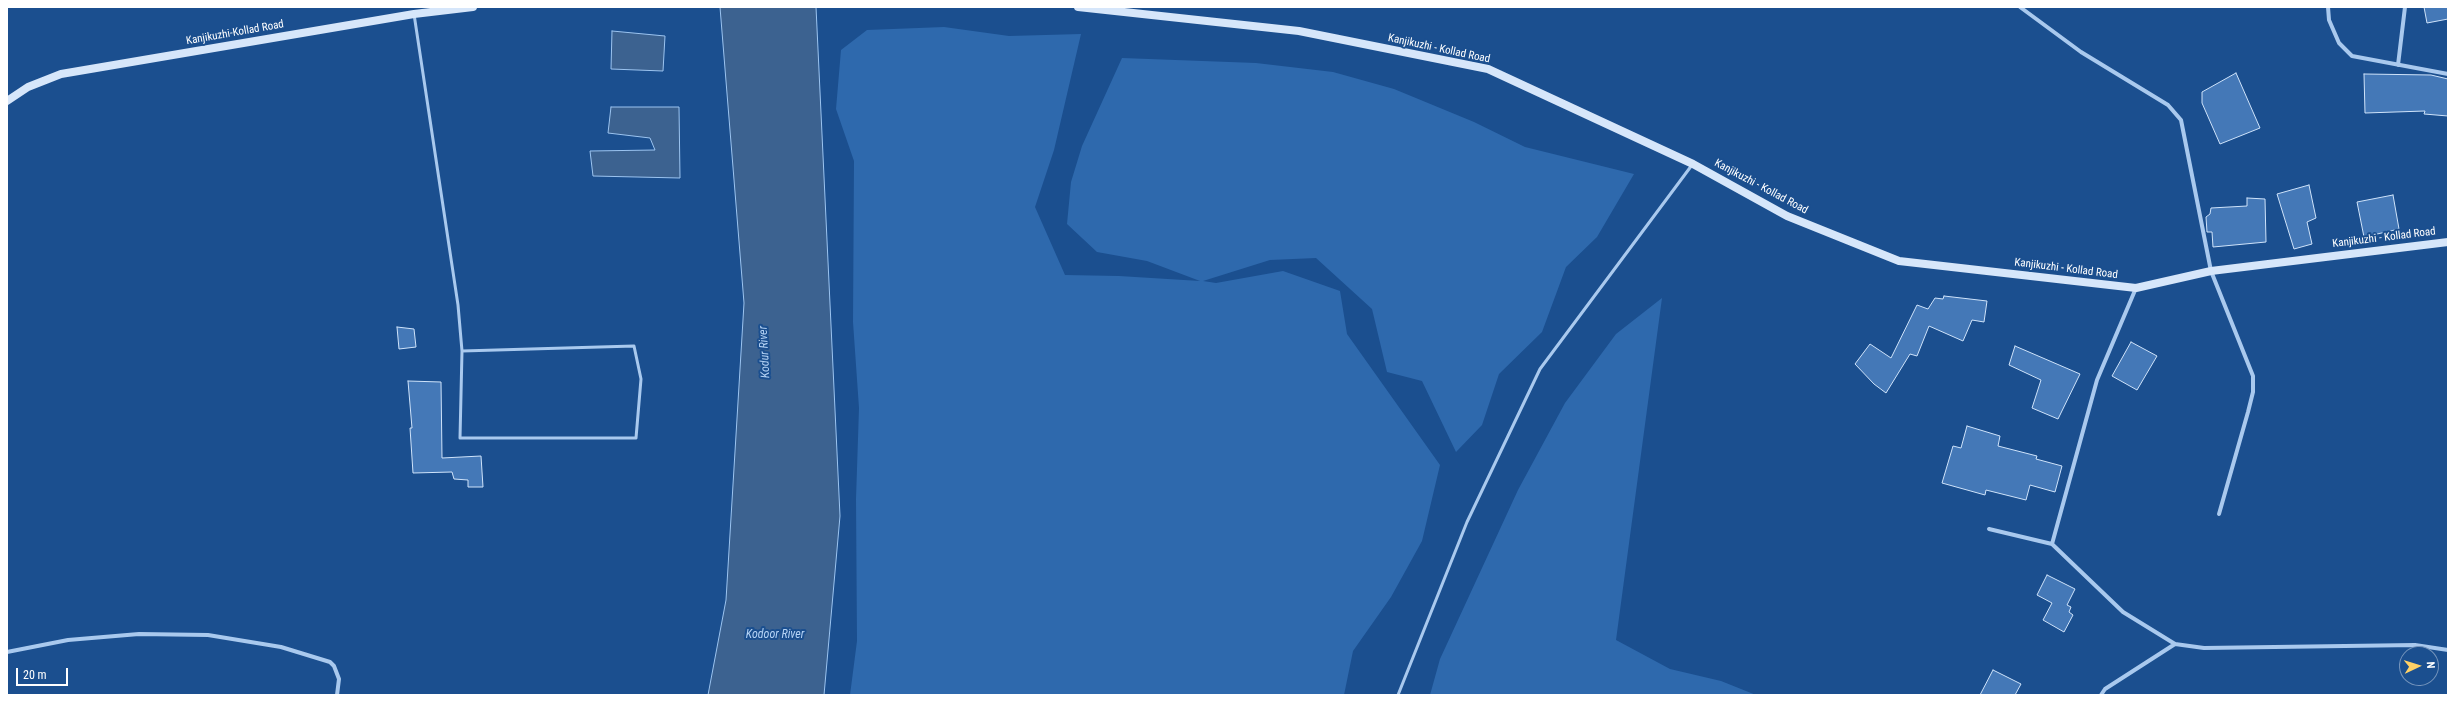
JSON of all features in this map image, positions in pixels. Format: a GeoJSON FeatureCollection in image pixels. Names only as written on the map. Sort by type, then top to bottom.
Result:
{"type":"FeatureCollection","features":[{"type":"Feature","properties":{"kind":"main road","name":"Kanjikuzhi-Kollad Road"},"geometry":{"type":"LineString","coordinates":[[7,102],[28,87],[61,74],[414,14],[473,7]]}},
{"type":"Feature","properties":{"kind":"main road","name":"Kanjikuzhi - Kollad Road"},"geometry":{"type":"LineString","coordinates":[[1078,7],[1299,31],[1488,70],[1693,164],[1787,216],[1899,261],[2136,288],[2211,271],[2448,242]]}},
{"type":"Feature","properties":{"kind":"street"},"geometry":{"type":"LineString","coordinates":[[2020,7],[2081,52],[2168,105],[2176,112],[2184,128],[2211,271],[2252,370],[2254,384],[2248,412],[2219,514]]}},
{"type":"Feature","properties":{"kind":"street"},"geometry":{"type":"LineString","coordinates":[[2328,7],[2329,20],[2339,43],[2346,52],[2360,59],[2448,74]]}},
{"type":"Feature","properties":{"kind":"street"},"geometry":{"type":"LineString","coordinates":[[2398,65],[2405,7]]}},
{"type":"Feature","properties":{"kind":"street"},"geometry":{"type":"LineString","coordinates":[[2052,544],[2097,380],[2136,288]]}},
{"type":"Feature","properties":{"kind":"street"},"geometry":{"type":"LineString","coordinates":[[1989,529],[2052,544],[2123,612],[2175,644],[2204,648],[2415,645],[2448,650]]}},
{"type":"Feature","properties":{"kind":"street"},"geometry":{"type":"LineString","coordinates":[[7,652],[68,640],[123,635],[208,635],[281,647],[330,662],[334,666],[339,679],[337,695]]}},
{"type":"Feature","properties":{"kind":"street"},"geometry":{"type":"LineString","coordinates":[[2102,695],[2105,689],[2175,644]]}},
{"type":"Feature","properties":{"kind":"lane"},"geometry":{"type":"LineString","coordinates":[[414,14],[458,305],[462,351],[460,438],[636,438],[641,379],[634,346],[462,351]]}},
{"type":"Feature","properties":{"kind":"lane"},"geometry":{"type":"LineString","coordinates":[[1398,695],[1467,522],[1540,369],[1693,164]]}},
{"type":"Feature","properties":{"kind":"shaded area"},"geometry":{"type":"Polygon","coordinates":[[[944,27],[1009,36],[1081,34],[1054,150],[1035,207],[1065,275],[1119,276],[1200,281],[1147,261],[1097,252],[1067,224],[1071,182],[1082,146],[1122,58],[1256,63],[1333,72],[1394,89],[1474,122],[1525,147],[1634,174],[1597,237],[1566,267],[1542,332],[1499,374],[1482,425],[1456,452],[1422,381],[1387,372],[1372,309],[1316,258],[1270,260],[1203,281],[1216,283],[1283,271],[1340,291],[1347,334],[1440,465],[1422,541],[1391,597],[1353,651],[1344,695],[850,695],[857,641],[856,499],[859,408],[853,322],[854,161],[836,109],[841,50],[867,30],[944,27]]]}},
{"type":"Feature","properties":{"kind":"shaded area"},"geometry":{"type":"Polygon","coordinates":[[[1662,298],[1616,640],[1670,669],[1721,681],[1756,695],[1430,695],[1440,659],[1518,490],[1565,403],[1616,334],[1662,298]]]}},
{"type":"Feature","properties":{"kind":"water","name":"Kodoor River"},"geometry":{"type":"Polygon","coordinates":[[[720,7],[816,7],[840,516],[824,695],[708,695],[726,600],[744,303],[720,7]]]}},
{"type":"Feature","properties":{"kind":"water"},"geometry":{"type":"Polygon","coordinates":[[[612,31],[665,36],[663,71],[611,69],[612,31]]]}},
{"type":"Feature","properties":{"kind":"water"},"geometry":{"type":"Polygon","coordinates":[[[611,107],[679,107],[680,178],[593,176],[590,151],[655,150],[650,138],[608,133],[611,107]]]}},
{"type":"Feature","properties":{"kind":"building"},"geometry":{"type":"Polygon","coordinates":[[[2424,7],[2448,7],[2448,19],[2427,23],[2424,7]]]}},
{"type":"Feature","properties":{"kind":"building"},"geometry":{"type":"Polygon","coordinates":[[[2236,73],[2260,128],[2220,144],[2202,103],[2202,92],[2236,73]]]}},
{"type":"Feature","properties":{"kind":"building"},"geometry":{"type":"Polygon","coordinates":[[[2364,74],[2431,75],[2448,79],[2448,116],[2424,114],[2425,111],[2365,113],[2364,74]]]}},
{"type":"Feature","properties":{"kind":"building"},"geometry":{"type":"Polygon","coordinates":[[[2309,185],[2316,218],[2307,222],[2312,244],[2294,249],[2277,194],[2309,185]]]}},
{"type":"Feature","properties":{"kind":"building"},"geometry":{"type":"Polygon","coordinates":[[[2393,195],[2399,229],[2364,237],[2357,202],[2393,195]]]}},
{"type":"Feature","properties":{"kind":"building"},"geometry":{"type":"Polygon","coordinates":[[[2247,198],[2265,199],[2266,242],[2213,247],[2212,232],[2207,232],[2206,217],[2210,214],[2211,208],[2247,206],[2247,198]]]}},
{"type":"Feature","properties":{"kind":"building"},"geometry":{"type":"Polygon","coordinates":[[[1944,296],[1987,301],[1984,322],[1972,320],[1963,341],[1929,326],[1917,356],[1910,354],[1886,393],[1874,384],[1855,364],[1870,344],[1891,358],[1917,305],[1928,309],[1935,298],[1943,299],[1944,296]]]}},
{"type":"Feature","properties":{"kind":"building"},"geometry":{"type":"Polygon","coordinates":[[[397,327],[414,329],[416,347],[399,349],[397,327]]]}},
{"type":"Feature","properties":{"kind":"building"},"geometry":{"type":"Polygon","coordinates":[[[2131,342],[2157,356],[2137,390],[2112,376],[2131,342]]]}},
{"type":"Feature","properties":{"kind":"building"},"geometry":{"type":"Polygon","coordinates":[[[2015,346],[2080,374],[2058,419],[2032,408],[2041,380],[2009,365],[2015,346]]]}},
{"type":"Feature","properties":{"kind":"building"},"geometry":{"type":"Polygon","coordinates":[[[408,381],[441,382],[442,458],[481,456],[483,487],[468,487],[468,480],[454,479],[452,472],[413,473],[410,428],[412,428],[408,381]]]}},
{"type":"Feature","properties":{"kind":"building"},"geometry":{"type":"Polygon","coordinates":[[[1967,426],[2000,436],[1998,446],[2037,456],[2036,459],[2062,466],[2055,492],[2030,485],[2026,500],[1986,490],[1985,495],[1942,483],[1953,446],[1961,448],[1967,426]]]}},
{"type":"Feature","properties":{"kind":"building"},"geometry":{"type":"Polygon","coordinates":[[[2047,575],[2075,589],[2067,605],[2071,607],[2069,612],[2073,615],[2064,632],[2043,620],[2052,603],[2037,595],[2047,575]]]}},
{"type":"Feature","properties":{"kind":"building"},"geometry":{"type":"Polygon","coordinates":[[[1993,670],[2021,684],[2015,695],[1980,695],[1993,670]]]}},
{"type":"Feature","properties":{"kind":"water label","name":"Kodur River"},"geometry":{"type":"Point","coordinates":[765,352]}}]}
